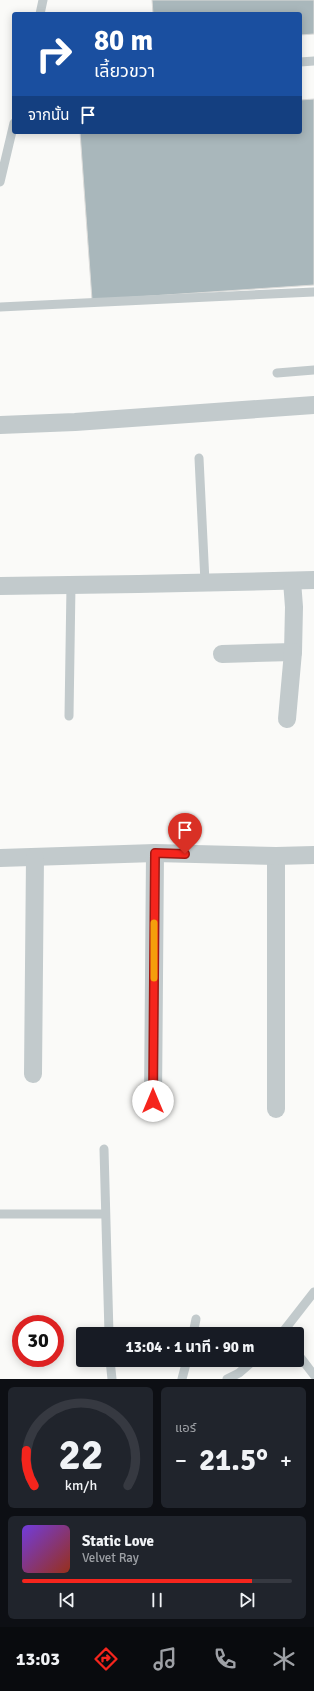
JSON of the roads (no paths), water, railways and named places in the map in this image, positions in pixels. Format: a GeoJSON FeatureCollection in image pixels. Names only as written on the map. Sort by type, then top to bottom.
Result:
{"type":"FeatureCollection","features":[{"type":"Feature","properties":{"kind":"street"},"geometry":{"type":"LineString","coordinates":[[0,425],[75,422],[314,405]]}},
{"type":"Feature","properties":{"kind":"street"},"geometry":{"type":"LineString","coordinates":[[287,719],[293,652],[294,607],[292,580]]}},
{"type":"Feature","properties":{"kind":"street"},"geometry":{"type":"LineString","coordinates":[[0,586],[150,585],[205,582],[314,580]]}},
{"type":"Feature","properties":{"kind":"street"},"geometry":{"type":"LineString","coordinates":[[222,654],[293,652]]}},
{"type":"Feature","properties":{"kind":"street"},"geometry":{"type":"LineString","coordinates":[[153,1101],[155,853]]}},
{"type":"Feature","properties":{"kind":"street"},"geometry":{"type":"LineString","coordinates":[[0,858],[155,853],[276,856],[314,855]]}},
{"type":"Feature","properties":{"kind":"street"},"geometry":{"type":"LineString","coordinates":[[276,856],[276,1109]]}},
{"type":"Feature","properties":{"kind":"street"},"geometry":{"type":"LineString","coordinates":[[33,1074],[35,857]]}},
{"type":"Feature","properties":{"kind":"lane"},"geometry":{"type":"LineString","coordinates":[[40,12],[43,0]]}},
{"type":"Feature","properties":{"kind":"lane"},"geometry":{"type":"LineString","coordinates":[[302,62],[314,61]]}},
{"type":"Feature","properties":{"kind":"lane"},"geometry":{"type":"LineString","coordinates":[[0,182],[12,131]]}},
{"type":"Feature","properties":{"kind":"lane"},"geometry":{"type":"LineString","coordinates":[[0,307],[314,292]]}},
{"type":"Feature","properties":{"kind":"lane"},"geometry":{"type":"LineString","coordinates":[[277,373],[314,370]]}},
{"type":"Feature","properties":{"kind":"lane"},"geometry":{"type":"LineString","coordinates":[[199,458],[205,582]]}},
{"type":"Feature","properties":{"kind":"lane"},"geometry":{"type":"LineString","coordinates":[[69,716],[71,585]]}},
{"type":"Feature","properties":{"kind":"lane"},"geometry":{"type":"LineString","coordinates":[[104,1149],[109,1327]]}},
{"type":"Feature","properties":{"kind":"lane"},"geometry":{"type":"LineString","coordinates":[[0,1214],[105,1214]]}},
{"type":"Feature","properties":{"kind":"lane"},"geometry":{"type":"LineString","coordinates":[[287,1327],[314,1292]]}},
{"type":"Feature","properties":{"kind":"lane"},"geometry":{"type":"LineString","coordinates":[[194,1327],[196,1319]]}},
{"type":"Feature","properties":{"kind":"lane"},"geometry":{"type":"LineString","coordinates":[[304,1362],[314,1375]]}},
{"type":"Feature","properties":{"kind":"lane"},"geometry":{"type":"LineString","coordinates":[[111,1367],[112,1379]]}},
{"type":"Feature","properties":{"kind":"lane"},"geometry":{"type":"LineString","coordinates":[[182,1379],[185,1367]]}},
{"type":"Feature","properties":{"kind":"lane"},"geometry":{"type":"LineString","coordinates":[[227,1379],[245,1367]]}}]}
